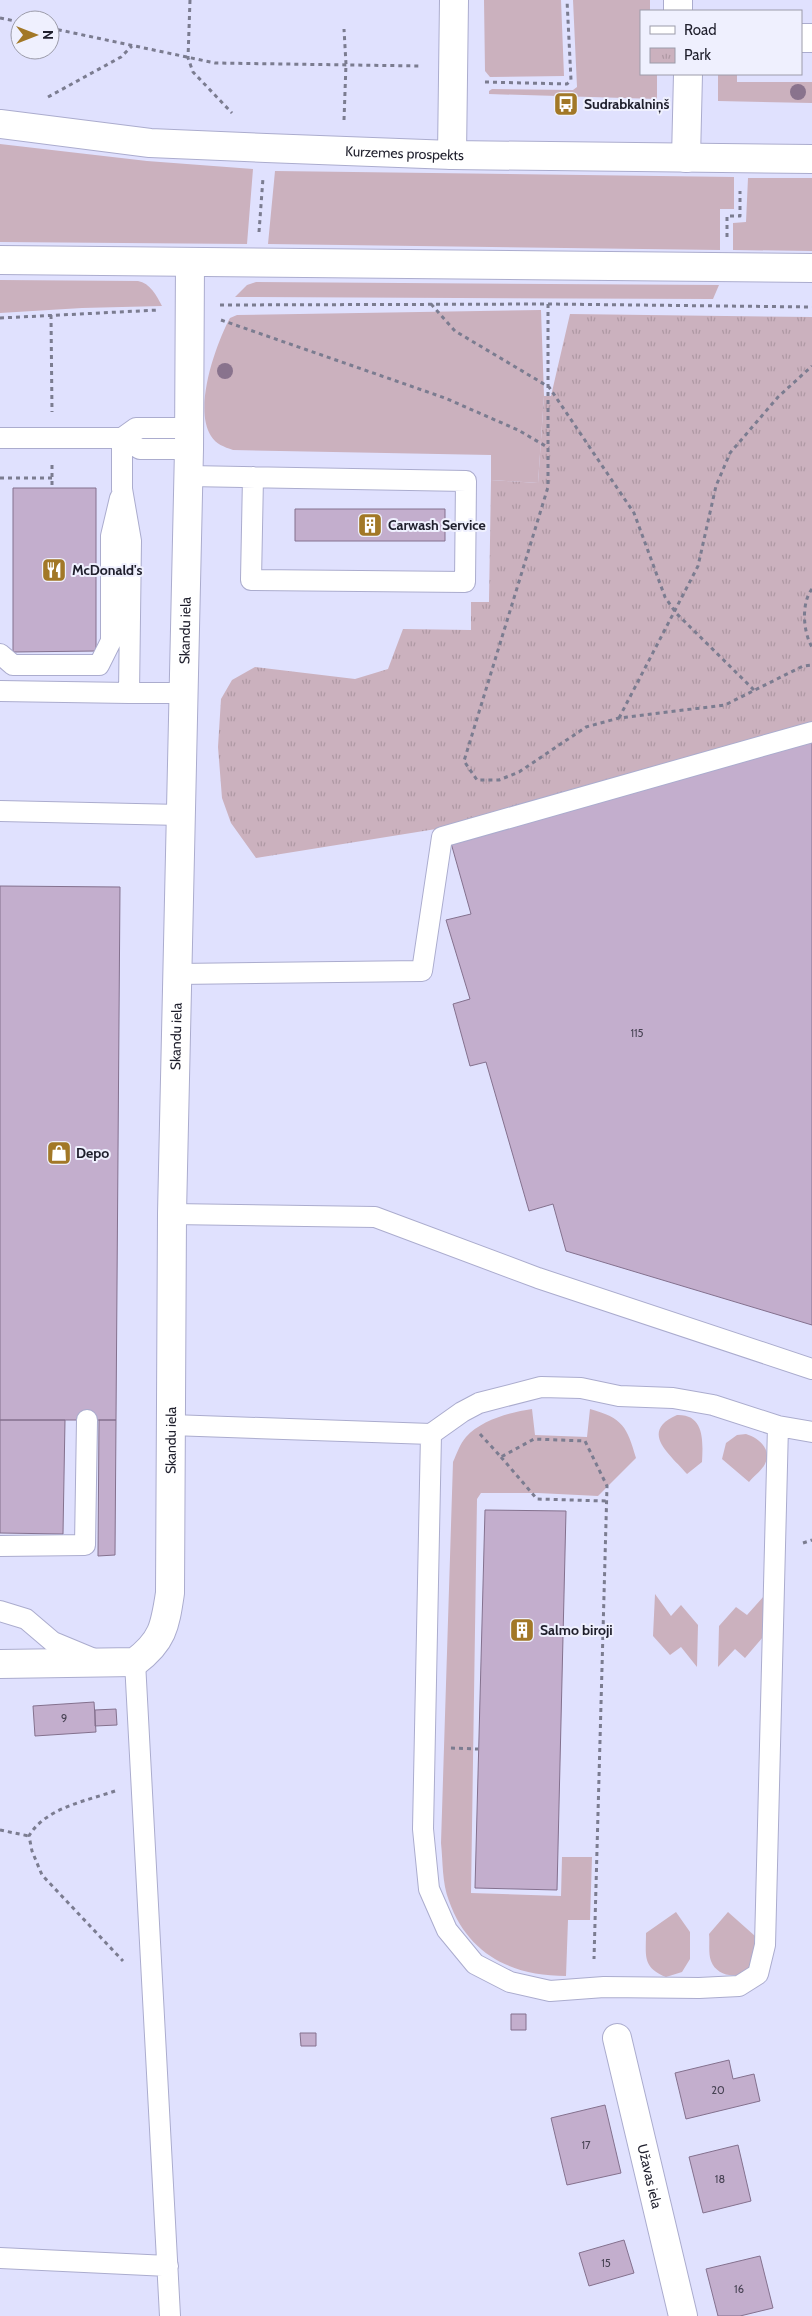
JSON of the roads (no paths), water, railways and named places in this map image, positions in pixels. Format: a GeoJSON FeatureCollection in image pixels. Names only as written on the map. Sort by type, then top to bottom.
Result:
{"type":"FeatureCollection","features":[{"type":"Feature","properties":{"kind":"street"},"geometry":{"type":"LineString","coordinates":[[452,155],[454,0]]}},
{"type":"Feature","properties":{"kind":"street"},"geometry":{"type":"LineString","coordinates":[[686,158],[688,75]]}},
{"type":"Feature","properties":{"kind":"street","name":"Kurzemes prospekts"},"geometry":{"type":"LineString","coordinates":[[0,124],[150,143],[452,155],[812,159]]}},
{"type":"Feature","properties":{"kind":"street"},"geometry":{"type":"LineString","coordinates":[[0,260],[812,268]]}},
{"type":"Feature","properties":{"kind":"street","name":"Skandu iela"},"geometry":{"type":"LineString","coordinates":[[135,1662],[156,1644],[166,1620],[170,1593],[172,1214],[185,692],[190,262]]}},
{"type":"Feature","properties":{"kind":"street"},"geometry":{"type":"LineString","coordinates":[[0,1664],[135,1662]]}},
{"type":"Feature","properties":{"kind":"street","name":"Užavas iela"},"geometry":{"type":"LineString","coordinates":[[617,2038],[683,2316]]}},
{"type":"Feature","properties":{"kind":"lane"},"geometry":{"type":"LineString","coordinates":[[0,438],[122,438],[136,428],[189,438]]}},
{"type":"Feature","properties":{"kind":"lane"},"geometry":{"type":"LineString","coordinates":[[122,438],[122,489],[131,541],[129,693]]}},
{"type":"Feature","properties":{"kind":"lane"},"geometry":{"type":"LineString","coordinates":[[189,476],[253,477],[466,481],[465,582],[251,580],[253,477]]}},
{"type":"Feature","properties":{"kind":"lane"},"geometry":{"type":"LineString","coordinates":[[0,654],[12,665],[99,665],[111,641],[111,536],[122,489]]}},
{"type":"Feature","properties":{"kind":"lane"},"geometry":{"type":"LineString","coordinates":[[0,691],[185,692]]}},
{"type":"Feature","properties":{"kind":"lane"},"geometry":{"type":"LineString","coordinates":[[178,974],[422,971],[442,836],[812,732]]}},
{"type":"Feature","properties":{"kind":"lane"},"geometry":{"type":"LineString","coordinates":[[0,811],[181,815]]}},
{"type":"Feature","properties":{"kind":"lane"},"geometry":{"type":"LineString","coordinates":[[172,1214],[376,1217],[538,1278],[812,1369]]}},
{"type":"Feature","properties":{"kind":"lane"},"geometry":{"type":"LineString","coordinates":[[171,1425],[432,1434],[462,1412],[479,1403],[541,1387],[581,1388],[619,1396],[673,1398],[714,1405],[778,1426],[812,1432]]}},
{"type":"Feature","properties":{"kind":"lane"},"geometry":{"type":"LineString","coordinates":[[0,1546],[85,1545],[87,1420]]}},
{"type":"Feature","properties":{"kind":"lane"},"geometry":{"type":"LineString","coordinates":[[432,1434],[423,1829],[429,1889],[447,1930],[475,1964],[510,1982],[550,1991],[604,1987],[740,1986],[758,1974],[765,1945],[778,1426]]}},
{"type":"Feature","properties":{"kind":"lane"},"geometry":{"type":"LineString","coordinates":[[0,1611],[26,1619],[53,1642],[103,1663]]}},
{"type":"Feature","properties":{"kind":"lane"},"geometry":{"type":"LineString","coordinates":[[135,1662],[170,2316]]}},
{"type":"Feature","properties":{"kind":"lane"},"geometry":{"type":"LineString","coordinates":[[0,2258],[168,2266]]}},
{"type":"Feature","properties":{"kind":"place","name":"Sudrabkalniņš"},"geometry":{"type":"Point","coordinates":[566,104]}},
{"type":"Feature","properties":{"kind":"place","name":"Carwash Service"},"geometry":{"type":"Point","coordinates":[370,525]}},
{"type":"Feature","properties":{"kind":"place","name":"McDonald's"},"geometry":{"type":"Point","coordinates":[54,570]}},
{"type":"Feature","properties":{"kind":"place","name":"Depo"},"geometry":{"type":"Point","coordinates":[59,1153]}},
{"type":"Feature","properties":{"kind":"place","name":"Salmo biroji"},"geometry":{"type":"Point","coordinates":[522,1630]}}]}
